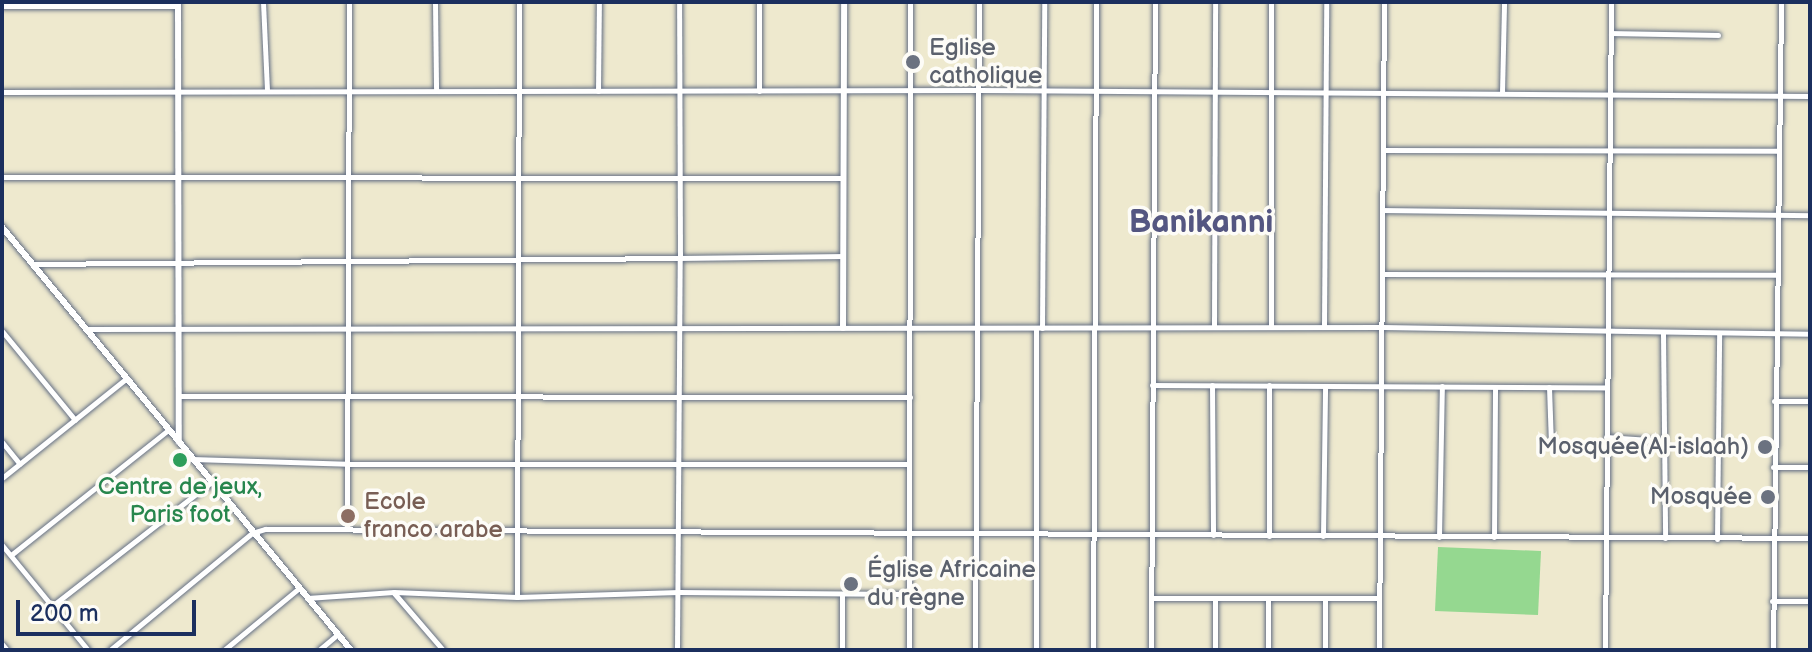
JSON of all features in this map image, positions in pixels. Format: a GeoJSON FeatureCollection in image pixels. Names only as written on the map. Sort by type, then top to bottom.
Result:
{"type":"FeatureCollection","features":[{"type":"Feature","properties":{"kind":"street"},"geometry":{"type":"LineString","coordinates":[[263,2],[267,89]]}},
{"type":"Feature","properties":{"kind":"street"},"geometry":{"type":"LineString","coordinates":[[347,529],[345,259],[349,177],[349,2]]}},
{"type":"Feature","properties":{"kind":"street"},"geometry":{"type":"LineString","coordinates":[[435,2],[436,90]]}},
{"type":"Feature","properties":{"kind":"street"},"geometry":{"type":"LineString","coordinates":[[517,597],[519,2]]}},
{"type":"Feature","properties":{"kind":"street"},"geometry":{"type":"LineString","coordinates":[[598,91],[599,2]]}},
{"type":"Feature","properties":{"kind":"street"},"geometry":{"type":"LineString","coordinates":[[677,650],[680,532],[679,2]]}},
{"type":"Feature","properties":{"kind":"street"},"geometry":{"type":"LineString","coordinates":[[759,2],[759,91]]}},
{"type":"Feature","properties":{"kind":"street"},"geometry":{"type":"LineString","coordinates":[[843,328],[844,2]]}},
{"type":"Feature","properties":{"kind":"street"},"geometry":{"type":"LineString","coordinates":[[909,650],[910,2]]}},
{"type":"Feature","properties":{"kind":"street"},"geometry":{"type":"LineString","coordinates":[[975,650],[979,2]]}},
{"type":"Feature","properties":{"kind":"street"},"geometry":{"type":"LineString","coordinates":[[1036,650],[1044,2]]}},
{"type":"Feature","properties":{"kind":"street"},"geometry":{"type":"LineString","coordinates":[[1093,650],[1096,2]]}},
{"type":"Feature","properties":{"kind":"street"},"geometry":{"type":"LineString","coordinates":[[1151,650],[1155,2]]}},
{"type":"Feature","properties":{"kind":"street"},"geometry":{"type":"LineString","coordinates":[[1214,327],[1215,2]]}},
{"type":"Feature","properties":{"kind":"street"},"geometry":{"type":"LineString","coordinates":[[1271,2],[1271,327]]}},
{"type":"Feature","properties":{"kind":"street"},"geometry":{"type":"LineString","coordinates":[[1324,327],[1326,2]]}},
{"type":"Feature","properties":{"kind":"street"},"geometry":{"type":"LineString","coordinates":[[1379,650],[1384,2]]}},
{"type":"Feature","properties":{"kind":"street"},"geometry":{"type":"LineString","coordinates":[[1502,93],[1504,2]]}},
{"type":"Feature","properties":{"kind":"street"},"geometry":{"type":"LineString","coordinates":[[1605,650],[1611,2]]}},
{"type":"Feature","properties":{"kind":"street"},"geometry":{"type":"LineString","coordinates":[[1773,650],[1781,2]]}},
{"type":"Feature","properties":{"kind":"street"},"geometry":{"type":"LineString","coordinates":[[2,6],[178,4],[179,442]]}},
{"type":"Feature","properties":{"kind":"street"},"geometry":{"type":"LineString","coordinates":[[1611,33],[1718,35]]}},
{"type":"Feature","properties":{"kind":"street"},"geometry":{"type":"LineString","coordinates":[[2,92],[178,89],[1043,90],[1095,93],[1611,92],[1810,96]]}},
{"type":"Feature","properties":{"kind":"street"},"geometry":{"type":"LineString","coordinates":[[1383,150],[1778,151]]}},
{"type":"Feature","properties":{"kind":"street"},"geometry":{"type":"LineString","coordinates":[[2,177],[843,178]]}},
{"type":"Feature","properties":{"kind":"street"},"geometry":{"type":"LineString","coordinates":[[1383,210],[1810,215]]}},
{"type":"Feature","properties":{"kind":"street"},"geometry":{"type":"LineString","coordinates":[[3,228],[351,650]]}},
{"type":"Feature","properties":{"kind":"street"},"geometry":{"type":"LineString","coordinates":[[32,264],[178,260],[843,256]]}},
{"type":"Feature","properties":{"kind":"street"},"geometry":{"type":"LineString","coordinates":[[1383,274],[1776,275]]}},
{"type":"Feature","properties":{"kind":"street"},"geometry":{"type":"LineString","coordinates":[[87,329],[1382,327],[1663,334],[1810,334]]}},
{"type":"Feature","properties":{"kind":"street"},"geometry":{"type":"LineString","coordinates":[[2,331],[75,420]]}},
{"type":"Feature","properties":{"kind":"street"},"geometry":{"type":"LineString","coordinates":[[1663,334],[1665,538]]}},
{"type":"Feature","properties":{"kind":"street"},"geometry":{"type":"LineString","coordinates":[[1717,539],[1719,334]]}},
{"type":"Feature","properties":{"kind":"street"},"geometry":{"type":"LineString","coordinates":[[2,478],[127,378]]}},
{"type":"Feature","properties":{"kind":"street"},"geometry":{"type":"LineString","coordinates":[[1152,385],[1607,387]]}},
{"type":"Feature","properties":{"kind":"street"},"geometry":{"type":"LineString","coordinates":[[1212,385],[1213,535]]}},
{"type":"Feature","properties":{"kind":"street"},"geometry":{"type":"LineString","coordinates":[[1269,385],[1269,536]]}},
{"type":"Feature","properties":{"kind":"street"},"geometry":{"type":"LineString","coordinates":[[1323,536],[1325,386]]}},
{"type":"Feature","properties":{"kind":"street"},"geometry":{"type":"LineString","coordinates":[[1439,537],[1442,386]]}},
{"type":"Feature","properties":{"kind":"street"},"geometry":{"type":"LineString","coordinates":[[1494,537],[1495,387]]}},
{"type":"Feature","properties":{"kind":"street"},"geometry":{"type":"LineString","coordinates":[[1549,387],[1551,445]]}},
{"type":"Feature","properties":{"kind":"street"},"geometry":{"type":"LineString","coordinates":[[178,396],[910,397]]}},
{"type":"Feature","properties":{"kind":"street"},"geometry":{"type":"LineString","coordinates":[[1774,401],[1810,401]]}},
{"type":"Feature","properties":{"kind":"street"},"geometry":{"type":"LineString","coordinates":[[11,555],[168,430]]}},
{"type":"Feature","properties":{"kind":"street"},"geometry":{"type":"LineString","coordinates":[[1606,437],[1664,441]]}},
{"type":"Feature","properties":{"kind":"street"},"geometry":{"type":"LineString","coordinates":[[2,442],[20,464]]}},
{"type":"Feature","properties":{"kind":"street"},"geometry":{"type":"LineString","coordinates":[[192,459],[347,464],[909,464]]}},
{"type":"Feature","properties":{"kind":"street"},"geometry":{"type":"LineString","coordinates":[[1773,467],[1810,467]]}},
{"type":"Feature","properties":{"kind":"street"},"geometry":{"type":"LineString","coordinates":[[52,606],[211,482]]}},
{"type":"Feature","properties":{"kind":"street"},"geometry":{"type":"LineString","coordinates":[[110,650],[252,533],[347,529],[1810,538]]}},
{"type":"Feature","properties":{"kind":"street"},"geometry":{"type":"LineString","coordinates":[[2,545],[88,650]]}},
{"type":"Feature","properties":{"kind":"street"},"geometry":{"type":"LineString","coordinates":[[224,650],[298,589]]}},
{"type":"Feature","properties":{"kind":"street"},"geometry":{"type":"LineString","coordinates":[[306,598],[394,592],[517,597],[679,592],[909,594]]}},
{"type":"Feature","properties":{"kind":"street"},"geometry":{"type":"LineString","coordinates":[[394,592],[443,650]]}},
{"type":"Feature","properties":{"kind":"street"},"geometry":{"type":"LineString","coordinates":[[842,595],[842,650]]}},
{"type":"Feature","properties":{"kind":"street"},"geometry":{"type":"LineString","coordinates":[[1151,598],[1379,598]]}},
{"type":"Feature","properties":{"kind":"street"},"geometry":{"type":"LineString","coordinates":[[1215,598],[1215,650]]}},
{"type":"Feature","properties":{"kind":"street"},"geometry":{"type":"LineString","coordinates":[[1268,598],[1268,650]]}},
{"type":"Feature","properties":{"kind":"street"},"geometry":{"type":"LineString","coordinates":[[1325,598],[1325,650]]}},
{"type":"Feature","properties":{"kind":"street"},"geometry":{"type":"LineString","coordinates":[[1772,601],[1810,601]]}},
{"type":"Feature","properties":{"kind":"street"},"geometry":{"type":"LineString","coordinates":[[319,650],[338,634]]}},
{"type":"Feature","properties":{"kind":"street"},"geometry":{"type":"LineString","coordinates":[[2,644],[7,650]]}},
{"type":"Feature","properties":{"kind":"green space"},"geometry":{"type":"Polygon","coordinates":[[[1438,547],[1541,551],[1538,615],[1435,611],[1438,547]]]}},
{"type":"Feature","properties":{"kind":"place","name":"Eglise catholique"},"geometry":{"type":"Point","coordinates":[913,62]}},
{"type":"Feature","properties":{"kind":"place","name":"Mosquée(Al-islaah)"},"geometry":{"type":"Point","coordinates":[1765,447]}},
{"type":"Feature","properties":{"kind":"place","name":"Centre de jeux, Paris foot"},"geometry":{"type":"Point","coordinates":[180,460]}},
{"type":"Feature","properties":{"kind":"place","name":"Mosquée"},"geometry":{"type":"Point","coordinates":[1768,497]}},
{"type":"Feature","properties":{"kind":"place","name":"Ecole franco arabe"},"geometry":{"type":"Point","coordinates":[348,516]}},
{"type":"Feature","properties":{"kind":"place","name":"Église Africaine du règne"},"geometry":{"type":"Point","coordinates":[851,584]}},
{"type":"Feature","properties":{"kind":"district","name":"Banikanni"},"geometry":{"type":"Point","coordinates":[1201,223]}}]}
